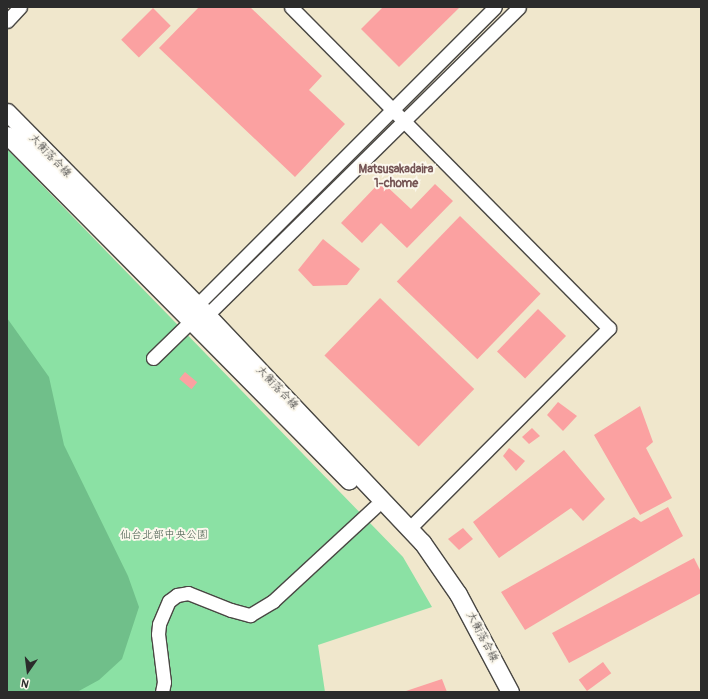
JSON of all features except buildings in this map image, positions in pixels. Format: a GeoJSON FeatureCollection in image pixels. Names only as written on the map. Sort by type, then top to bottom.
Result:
{"type":"FeatureCollection","features":[{"type":"Feature","properties":{"kind":"main road","name":"大衡落合線"},"geometry":{"type":"LineString","coordinates":[[7,112],[202,310],[410,528],[458,594],[510,692]]}},
{"type":"Feature","properties":{"kind":"main road","name":"大衡落合線"},"geometry":{"type":"LineString","coordinates":[[7,135],[190,322],[375,507],[415,551],[450,600],[476,645],[497,692]]}},
{"type":"Feature","properties":{"kind":"street"},"geometry":{"type":"LineString","coordinates":[[7,20],[20,7]]}},
{"type":"Feature","properties":{"kind":"street"},"geometry":{"type":"LineString","coordinates":[[291,7],[609,328],[410,528]]}},
{"type":"Feature","properties":{"kind":"street"},"geometry":{"type":"LineString","coordinates":[[153,358],[202,310],[393,110],[496,7]]}},
{"type":"Feature","properties":{"kind":"street"},"geometry":{"type":"LineString","coordinates":[[202,310],[404,120],[519,7]]}},
{"type":"Feature","properties":{"kind":"street"},"geometry":{"type":"LineString","coordinates":[[162,692],[158,634],[162,613],[169,602],[177,595],[188,593],[198,595],[231,610],[250,615],[273,601],[375,507]]}},
{"type":"Feature","properties":{"kind":"green space","name":"仙台北部中央公園"},"geometry":{"type":"Polygon","coordinates":[[[7,149],[403,557],[432,607],[318,645],[325,692],[7,692],[7,149]]]}},
{"type":"Feature","properties":{"kind":"green space"},"geometry":{"type":"Polygon","coordinates":[[[7,318],[49,377],[64,445],[128,576],[139,607],[122,659],[99,680],[77,692],[7,692],[7,318]]]}},
{"type":"Feature","properties":{"kind":"district","name":"Matsusakadaira 1-chome"},"geometry":{"type":"Point","coordinates":[396,177]}}]}
